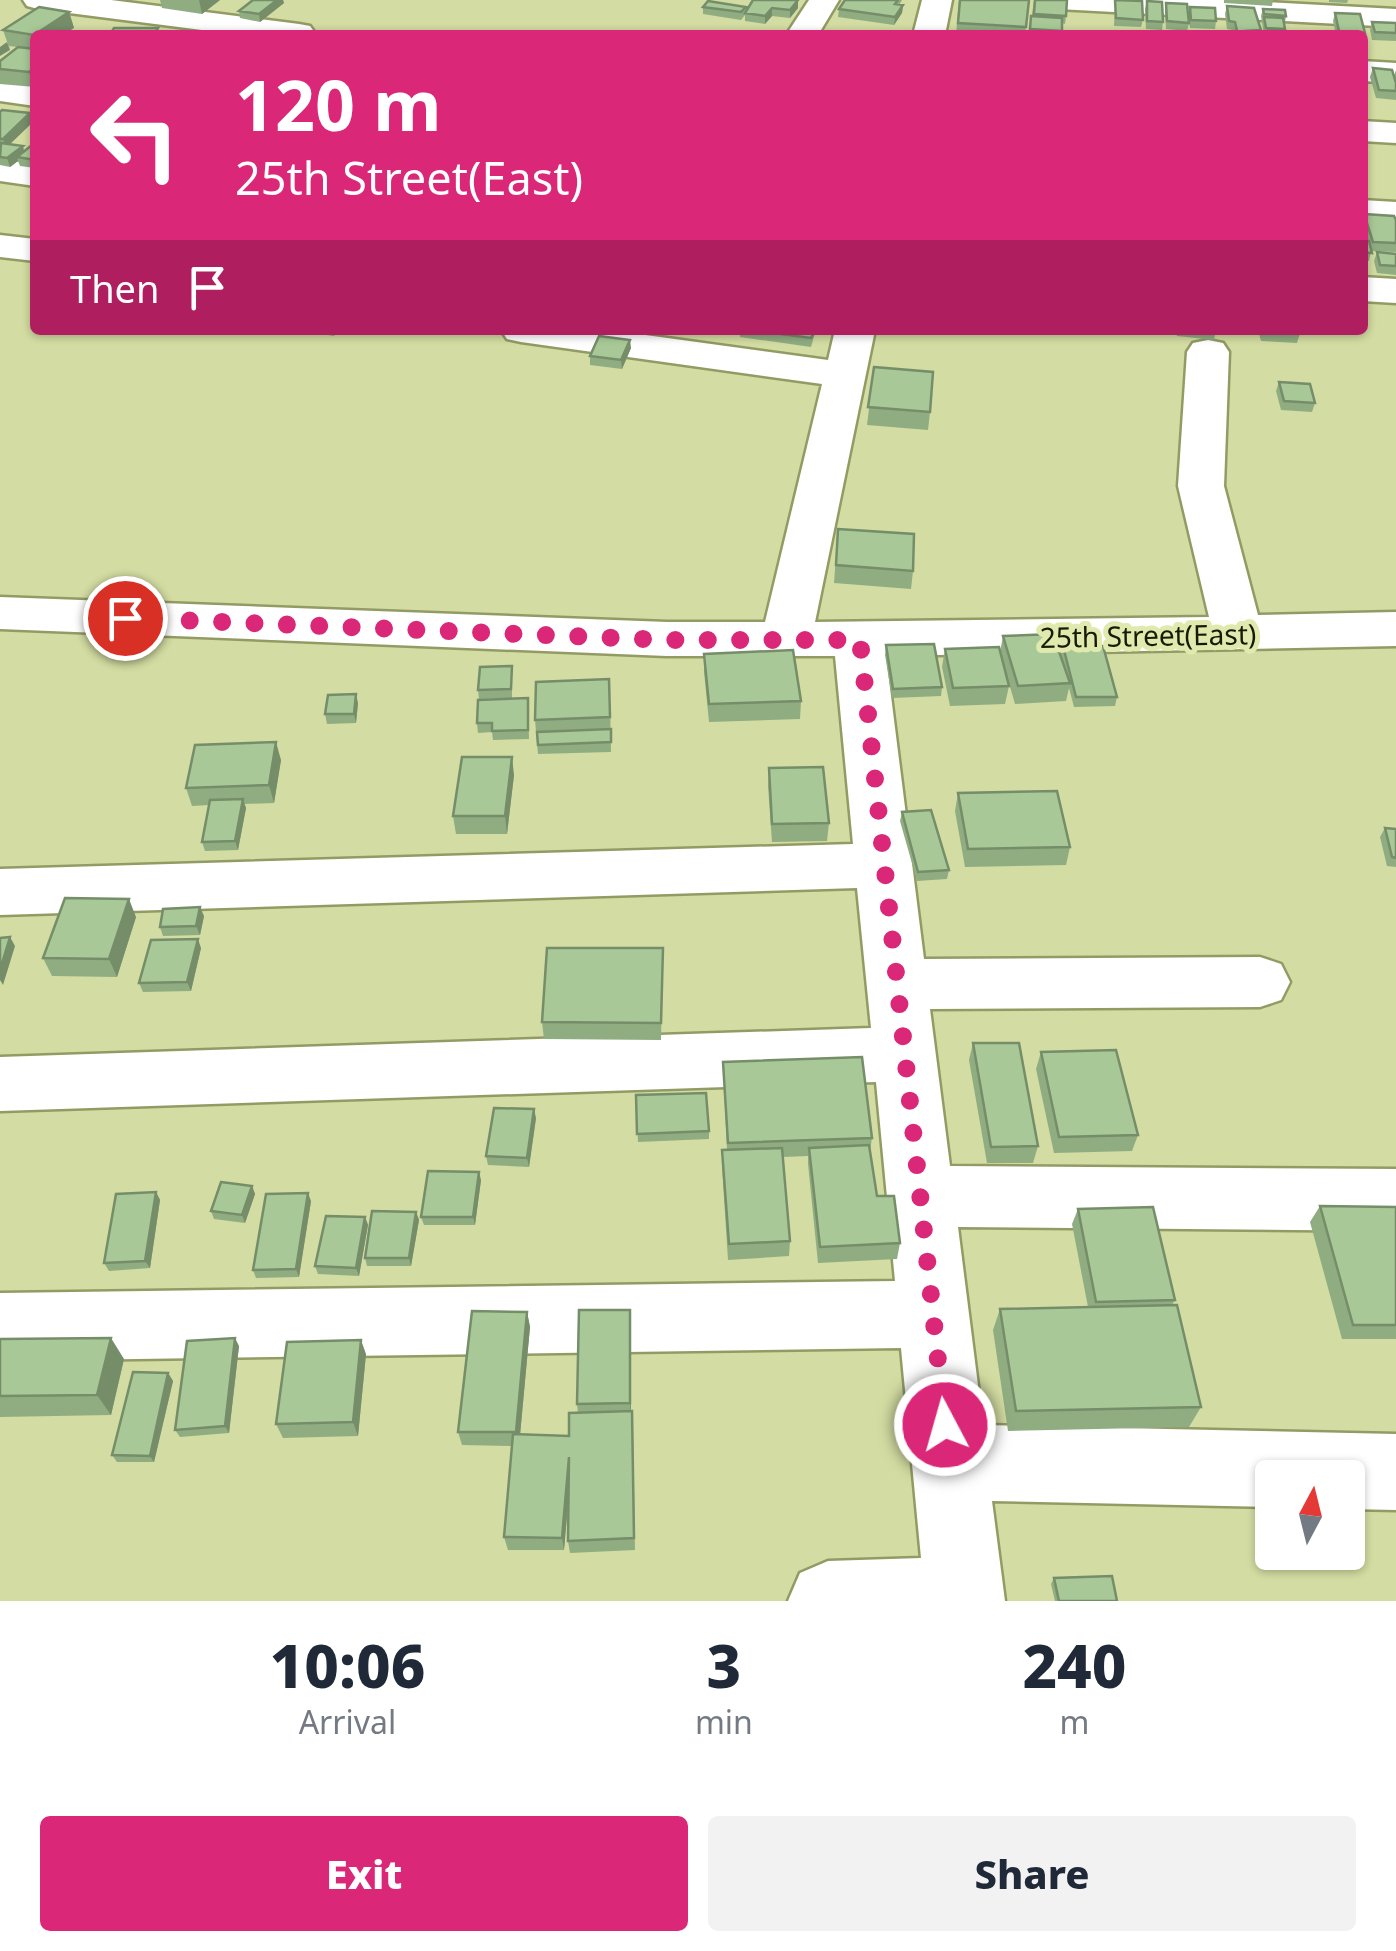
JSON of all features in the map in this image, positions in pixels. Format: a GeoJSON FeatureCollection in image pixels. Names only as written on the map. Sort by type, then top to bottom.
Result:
{"type":"FeatureCollection","features":[{"type":"Feature","properties":{"kind":"street"},"geometry":{"type":"LineString","coordinates":[[38,0],[282,30]]}},
{"type":"Feature","properties":{"kind":"street"},"geometry":{"type":"LineString","coordinates":[[805,30],[824,0]]}},
{"type":"Feature","properties":{"kind":"street"},"geometry":{"type":"LineString","coordinates":[[930,30],[938,0]]}},
{"type":"Feature","properties":{"kind":"street"},"geometry":{"type":"LineString","coordinates":[[1058,0],[1396,18]]}},
{"type":"Feature","properties":{"kind":"street"},"geometry":{"type":"LineString","coordinates":[[1368,71],[1396,73]]}},
{"type":"Feature","properties":{"kind":"street"},"geometry":{"type":"LineString","coordinates":[[0,92],[30,95]]}},
{"type":"Feature","properties":{"kind":"street"},"geometry":{"type":"LineString","coordinates":[[1368,131],[1396,132]]}},
{"type":"Feature","properties":{"kind":"street"},"geometry":{"type":"LineString","coordinates":[[0,170],[30,174]]}},
{"type":"Feature","properties":{"kind":"street"},"geometry":{"type":"LineString","coordinates":[[1368,211],[1396,213]]}},
{"type":"Feature","properties":{"kind":"street"},"geometry":{"type":"LineString","coordinates":[[1368,289],[1396,291]]}},
{"type":"Feature","properties":{"kind":"street"},"geometry":{"type":"LineString","coordinates":[[557,335],[845,375]]}},
{"type":"Feature","properties":{"kind":"street"},"geometry":{"type":"LineString","coordinates":[[786,641],[853,335]]}},
{"type":"Feature","properties":{"kind":"street"},"geometry":{"type":"LineString","coordinates":[[1208,352],[1201,486],[1238,633]]}},
{"type":"Feature","properties":{"kind":"street","name":"25th Street(East)"},"geometry":{"type":"LineString","coordinates":[[0,614],[786,641],[1396,630]]}},
{"type":"Feature","properties":{"kind":"street"},"geometry":{"type":"LineString","coordinates":[[828,1601],[965,1599],[860,640]]}},
{"type":"Feature","properties":{"kind":"street"},"geometry":{"type":"LineString","coordinates":[[0,892],[884,866]]}},
{"type":"Feature","properties":{"kind":"street"},"geometry":{"type":"LineString","coordinates":[[898,984],[1260,982]]}},
{"type":"Feature","properties":{"kind":"street"},"geometry":{"type":"LineString","coordinates":[[0,1084],[905,1054]]}},
{"type":"Feature","properties":{"kind":"street"},"geometry":{"type":"LineString","coordinates":[[920,1196],[1396,1200]]}},
{"type":"Feature","properties":{"kind":"street"},"geometry":{"type":"LineString","coordinates":[[0,1327],[933,1314]]}},
{"type":"Feature","properties":{"kind":"street"},"geometry":{"type":"LineString","coordinates":[[949,1462],[1396,1472]]}},
{"type":"Feature","properties":{"kind":"building"},"geometry":{"type":"Polygon","coordinates":[[[253,0],[277,0],[259,14],[239,11],[253,0]]]}},
{"type":"Feature","properties":{"kind":"building"},"geometry":{"type":"Polygon","coordinates":[[[753,0],[798,0],[790,10],[772,8],[765,16],[745,13],[753,0]]]}},
{"type":"Feature","properties":{"kind":"building"},"geometry":{"type":"Polygon","coordinates":[[[845,0],[898,0],[895,4],[903,5],[895,17],[839,9],[845,0]]]}},
{"type":"Feature","properties":{"kind":"building"},"geometry":{"type":"Polygon","coordinates":[[[960,0],[1029,0],[1026,27],[958,23],[960,0]]]}},
{"type":"Feature","properties":{"kind":"building"},"geometry":{"type":"Polygon","coordinates":[[[1035,0],[1067,0],[1066,16],[1034,14],[1035,0]]]}},
{"type":"Feature","properties":{"kind":"building"},"geometry":{"type":"Polygon","coordinates":[[[1115,0],[1142,1],[1143,20],[1116,18],[1115,0]]]}},
{"type":"Feature","properties":{"kind":"building"},"geometry":{"type":"Polygon","coordinates":[[[708,1],[746,7],[741,12],[703,7],[708,1]]]}},
{"type":"Feature","properties":{"kind":"building"},"geometry":{"type":"Polygon","coordinates":[[[1147,1],[1162,2],[1163,22],[1147,21],[1147,1]]]}},
{"type":"Feature","properties":{"kind":"building"},"geometry":{"type":"Polygon","coordinates":[[[1166,3],[1187,4],[1189,23],[1167,21],[1166,3]]]}},
{"type":"Feature","properties":{"kind":"building"},"geometry":{"type":"Polygon","coordinates":[[[1227,6],[1254,8],[1261,30],[1237,30],[1235,22],[1229,21],[1227,6]]]}},
{"type":"Feature","properties":{"kind":"building"},"geometry":{"type":"Polygon","coordinates":[[[39,7],[69,12],[42,30],[30,30],[30,34],[3,30],[39,7]]]}},
{"type":"Feature","properties":{"kind":"building"},"geometry":{"type":"Polygon","coordinates":[[[1190,7],[1215,8],[1216,21],[1191,20],[1190,7]]]}},
{"type":"Feature","properties":{"kind":"building"},"geometry":{"type":"Polygon","coordinates":[[[1263,9],[1285,10],[1286,16],[1264,14],[1263,9]]]}},
{"type":"Feature","properties":{"kind":"building"},"geometry":{"type":"Polygon","coordinates":[[[1335,13],[1360,14],[1364,30],[1339,30],[1335,13]]]}},
{"type":"Feature","properties":{"kind":"building"},"geometry":{"type":"Polygon","coordinates":[[[1031,16],[1062,18],[1062,30],[1030,29],[1031,16]]]}},
{"type":"Feature","properties":{"kind":"building"},"geometry":{"type":"Polygon","coordinates":[[[1264,17],[1283,18],[1285,29],[1266,28],[1264,17]]]}},
{"type":"Feature","properties":{"kind":"building"},"geometry":{"type":"Polygon","coordinates":[[[1372,22],[1396,23],[1396,33],[1375,32],[1372,22]]]}},
{"type":"Feature","properties":{"kind":"building"},"geometry":{"type":"Polygon","coordinates":[[[114,28],[158,28],[157,30],[114,28]]]}},
{"type":"Feature","properties":{"kind":"building"},"geometry":{"type":"Polygon","coordinates":[[[18,47],[30,48],[29,72],[0,69],[0,61],[18,47]]]}},
{"type":"Feature","properties":{"kind":"building"},"geometry":{"type":"Polygon","coordinates":[[[1373,68],[1392,70],[1396,91],[1379,90],[1373,68]]]}},
{"type":"Feature","properties":{"kind":"building"},"geometry":{"type":"Polygon","coordinates":[[[0,112],[30,113],[0,139],[0,112]]]}},
{"type":"Feature","properties":{"kind":"building"},"geometry":{"type":"Polygon","coordinates":[[[1,143],[23,146],[7,158],[0,157],[1,143]]]}},
{"type":"Feature","properties":{"kind":"building"},"geometry":{"type":"Polygon","coordinates":[[[30,147],[30,159],[17,157],[30,147]]]}},
{"type":"Feature","properties":{"kind":"building"},"geometry":{"type":"Polygon","coordinates":[[[1368,214],[1394,216],[1396,243],[1373,242],[1368,214]]]}},
{"type":"Feature","properties":{"kind":"building"},"geometry":{"type":"Polygon","coordinates":[[[1377,252],[1396,254],[1396,266],[1380,265],[1377,252]]]}},
{"type":"Feature","properties":{"kind":"building"},"geometry":{"type":"Polygon","coordinates":[[[599,336],[630,340],[621,360],[590,356],[599,336]]]}},
{"type":"Feature","properties":{"kind":"building"},"geometry":{"type":"Polygon","coordinates":[[[874,367],[933,372],[930,412],[868,407],[874,367]]]}},
{"type":"Feature","properties":{"kind":"building"},"geometry":{"type":"Polygon","coordinates":[[[1279,382],[1310,384],[1315,403],[1284,401],[1279,382]]]}},
{"type":"Feature","properties":{"kind":"building"},"geometry":{"type":"Polygon","coordinates":[[[838,529],[914,534],[913,571],[836,565],[838,529]]]}},
{"type":"Feature","properties":{"kind":"building"},"geometry":{"type":"Polygon","coordinates":[[[1053,634],[1070,683],[1018,686],[1003,636],[1053,634]]]}},
{"type":"Feature","properties":{"kind":"building"},"geometry":{"type":"Polygon","coordinates":[[[934,644],[942,687],[893,689],[886,645],[934,644]]]}},
{"type":"Feature","properties":{"kind":"building"},"geometry":{"type":"Polygon","coordinates":[[[1063,646],[1103,646],[1117,697],[1076,697],[1063,646]]]}},
{"type":"Feature","properties":{"kind":"building"},"geometry":{"type":"Polygon","coordinates":[[[999,647],[1009,686],[953,688],[945,649],[999,647]]]}},
{"type":"Feature","properties":{"kind":"building"},"geometry":{"type":"Polygon","coordinates":[[[793,650],[801,701],[709,704],[704,654],[793,650]]]}},
{"type":"Feature","properties":{"kind":"building"},"geometry":{"type":"Polygon","coordinates":[[[512,666],[511,689],[478,690],[480,667],[512,666]]]}},
{"type":"Feature","properties":{"kind":"building"},"geometry":{"type":"Polygon","coordinates":[[[609,679],[610,717],[535,720],[536,682],[609,679]]]}},
{"type":"Feature","properties":{"kind":"building"},"geometry":{"type":"Polygon","coordinates":[[[356,694],[354,714],[325,714],[328,695],[356,694]]]}},
{"type":"Feature","properties":{"kind":"building"},"geometry":{"type":"Polygon","coordinates":[[[528,698],[528,730],[492,731],[492,723],[477,723],[478,700],[528,698]]]}},
{"type":"Feature","properties":{"kind":"building"},"geometry":{"type":"Polygon","coordinates":[[[611,729],[611,742],[538,745],[537,732],[611,729]]]}},
{"type":"Feature","properties":{"kind":"building"},"geometry":{"type":"Polygon","coordinates":[[[276,742],[269,785],[186,788],[195,745],[276,742]]]}},
{"type":"Feature","properties":{"kind":"building"},"geometry":{"type":"Polygon","coordinates":[[[462,757],[512,757],[505,816],[453,816],[462,757]]]}},
{"type":"Feature","properties":{"kind":"building"},"geometry":{"type":"Polygon","coordinates":[[[823,767],[829,823],[772,824],[769,768],[823,767]]]}},
{"type":"Feature","properties":{"kind":"building"},"geometry":{"type":"Polygon","coordinates":[[[1057,791],[1070,847],[968,849],[958,793],[1057,791]]]}},
{"type":"Feature","properties":{"kind":"building"},"geometry":{"type":"Polygon","coordinates":[[[243,799],[235,841],[202,842],[210,800],[243,799]]]}},
{"type":"Feature","properties":{"kind":"building"},"geometry":{"type":"Polygon","coordinates":[[[931,810],[949,870],[918,872],[902,812],[931,810]]]}},
{"type":"Feature","properties":{"kind":"building"},"geometry":{"type":"Polygon","coordinates":[[[1385,828],[1396,829],[1396,858],[1392,857],[1385,828]]]}},
{"type":"Feature","properties":{"kind":"building"},"geometry":{"type":"Polygon","coordinates":[[[65,898],[129,899],[109,959],[43,958],[65,898]]]}},
{"type":"Feature","properties":{"kind":"building"},"geometry":{"type":"Polygon","coordinates":[[[200,907],[196,926],[160,927],[163,909],[200,907]]]}},
{"type":"Feature","properties":{"kind":"building"},"geometry":{"type":"Polygon","coordinates":[[[10,937],[0,970],[0,938],[10,937]]]}},
{"type":"Feature","properties":{"kind":"building"},"geometry":{"type":"Polygon","coordinates":[[[198,939],[187,982],[139,983],[151,940],[198,939]]]}},
{"type":"Feature","properties":{"kind":"building"},"geometry":{"type":"Polygon","coordinates":[[[547,948],[663,948],[661,1023],[542,1022],[547,948]]]}},
{"type":"Feature","properties":{"kind":"building"},"geometry":{"type":"Polygon","coordinates":[[[973,1043],[1019,1043],[1038,1146],[991,1147],[973,1043]]]}},
{"type":"Feature","properties":{"kind":"building"},"geometry":{"type":"Polygon","coordinates":[[[1116,1050],[1138,1135],[1059,1137],[1041,1052],[1116,1050]]]}},
{"type":"Feature","properties":{"kind":"building"},"geometry":{"type":"Polygon","coordinates":[[[862,1057],[872,1138],[728,1143],[723,1062],[862,1057]]]}},
{"type":"Feature","properties":{"kind":"building"},"geometry":{"type":"Polygon","coordinates":[[[706,1093],[709,1131],[637,1134],[636,1095],[706,1093]]]}},
{"type":"Feature","properties":{"kind":"building"},"geometry":{"type":"Polygon","coordinates":[[[494,1108],[534,1109],[527,1158],[486,1156],[494,1108]]]}},
{"type":"Feature","properties":{"kind":"building"},"geometry":{"type":"Polygon","coordinates":[[[869,1145],[877,1196],[894,1196],[900,1243],[820,1247],[809,1148],[869,1145]]]}},
{"type":"Feature","properties":{"kind":"building"},"geometry":{"type":"Polygon","coordinates":[[[782,1148],[790,1241],[729,1244],[722,1150],[782,1148]]]}},
{"type":"Feature","properties":{"kind":"building"},"geometry":{"type":"Polygon","coordinates":[[[428,1171],[479,1172],[473,1217],[421,1217],[428,1171]]]}},
{"type":"Feature","properties":{"kind":"building"},"geometry":{"type":"Polygon","coordinates":[[[221,1182],[252,1186],[242,1215],[211,1211],[221,1182]]]}},
{"type":"Feature","properties":{"kind":"building"},"geometry":{"type":"Polygon","coordinates":[[[156,1192],[145,1261],[104,1263],[116,1194],[156,1192]]]}},
{"type":"Feature","properties":{"kind":"building"},"geometry":{"type":"Polygon","coordinates":[[[308,1193],[296,1269],[253,1270],[266,1194],[308,1193]]]}},
{"type":"Feature","properties":{"kind":"building"},"geometry":{"type":"Polygon","coordinates":[[[1320,1206],[1396,1207],[1396,1325],[1353,1325],[1320,1206]]]}},
{"type":"Feature","properties":{"kind":"building"},"geometry":{"type":"Polygon","coordinates":[[[1153,1207],[1175,1300],[1096,1302],[1078,1209],[1153,1207]]]}},
{"type":"Feature","properties":{"kind":"building"},"geometry":{"type":"Polygon","coordinates":[[[372,1211],[416,1212],[409,1258],[365,1258],[372,1211]]]}},
{"type":"Feature","properties":{"kind":"building"},"geometry":{"type":"Polygon","coordinates":[[[326,1216],[365,1217],[356,1268],[315,1266],[326,1216]]]}},
{"type":"Feature","properties":{"kind":"building"},"geometry":{"type":"Polygon","coordinates":[[[1177,1305],[1201,1407],[1016,1411],[1000,1309],[1177,1305]]]}},
{"type":"Feature","properties":{"kind":"building"},"geometry":{"type":"Polygon","coordinates":[[[579,1310],[630,1310],[630,1403],[577,1404],[579,1310]]]}},
{"type":"Feature","properties":{"kind":"building"},"geometry":{"type":"Polygon","coordinates":[[[472,1311],[527,1312],[516,1432],[458,1432],[472,1311]]]}},
{"type":"Feature","properties":{"kind":"building"},"geometry":{"type":"Polygon","coordinates":[[[111,1338],[97,1395],[0,1396],[0,1339],[111,1338]]]}},
{"type":"Feature","properties":{"kind":"building"},"geometry":{"type":"Polygon","coordinates":[[[235,1338],[225,1426],[175,1430],[187,1341],[235,1338]]]}},
{"type":"Feature","properties":{"kind":"building"},"geometry":{"type":"Polygon","coordinates":[[[361,1340],[353,1422],[276,1424],[287,1342],[361,1340]]]}},
{"type":"Feature","properties":{"kind":"building"},"geometry":{"type":"Polygon","coordinates":[[[133,1372],[168,1373],[150,1456],[112,1455],[133,1372]]]}},
{"type":"Feature","properties":{"kind":"building"},"geometry":{"type":"Polygon","coordinates":[[[632,1411],[634,1538],[568,1541],[569,1457],[562,1538],[504,1537],[513,1434],[569,1436],[569,1413],[632,1411]]]}},
{"type":"Feature","properties":{"kind":"building"},"geometry":{"type":"Polygon","coordinates":[[[1112,1576],[1117,1601],[1059,1601],[1054,1578],[1112,1576]]]}},
{"type":"Feature","properties":{"kind":"route"},"geometry":{"type":"LineString","coordinates":[[125,618],[668,640],[860,640],[945,1425]]}}]}
